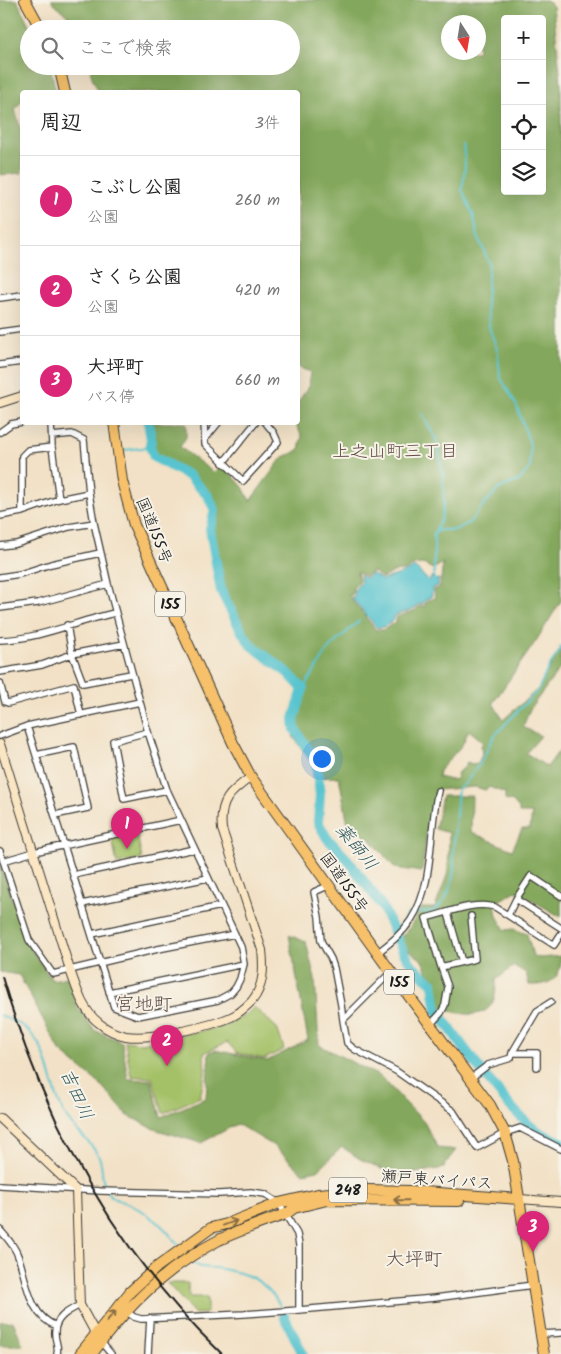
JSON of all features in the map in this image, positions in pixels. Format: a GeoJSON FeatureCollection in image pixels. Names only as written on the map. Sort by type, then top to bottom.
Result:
{"type":"FeatureCollection","features":[{"type":"Feature","properties":{"kind":"highway"},"geometry":{"type":"LineString","coordinates":[[25,0],[35,20]]}},
{"type":"Feature","properties":{"kind":"highway"},"geometry":{"type":"LineString","coordinates":[[61,75],[65,90]]}},
{"type":"Feature","properties":{"kind":"highway","name":"国道155号"},"geometry":{"type":"LineString","coordinates":[[114,425],[122,481],[134,525],[233,742],[251,776],[391,972],[470,1078],[498,1119],[505,1133],[513,1161],[544,1354]]}},
{"type":"Feature","properties":{"kind":"highway","name":"瀬戸東バイパス"},"geometry":{"type":"LineString","coordinates":[[92,1354],[98,1339],[130,1292],[157,1267],[212,1228],[279,1203],[318,1194],[368,1190],[410,1191],[520,1202]]}},
{"type":"Feature","properties":{"kind":"highway","name":"瀬戸東バイパス"},"geometry":{"type":"LineString","coordinates":[[80,1354],[164,1276],[194,1255],[224,1238],[286,1214],[294,1208],[327,1200],[520,1202]]}},
{"type":"Feature","properties":{"kind":"street"},"geometry":{"type":"LineString","coordinates":[[0,298],[20,295]]}},
{"type":"Feature","properties":{"kind":"street"},"geometry":{"type":"LineString","coordinates":[[0,332],[20,329]]}},
{"type":"Feature","properties":{"kind":"street"},"geometry":{"type":"LineString","coordinates":[[0,365],[20,362]]}},
{"type":"Feature","properties":{"kind":"street"},"geometry":{"type":"LineString","coordinates":[[0,403],[20,397]]}},
{"type":"Feature","properties":{"kind":"street"},"geometry":{"type":"LineString","coordinates":[[0,432],[11,424],[20,422]]}},
{"type":"Feature","properties":{"kind":"street"},"geometry":{"type":"LineString","coordinates":[[51,425],[58,499]]}},
{"type":"Feature","properties":{"kind":"street"},"geometry":{"type":"LineString","coordinates":[[204,425],[205,444],[243,481],[278,442],[267,425]]}},
{"type":"Feature","properties":{"kind":"street"},"geometry":{"type":"LineString","coordinates":[[205,439],[217,425]]}},
{"type":"Feature","properties":{"kind":"street"},"geometry":{"type":"LineString","coordinates":[[223,462],[254,425]]}},
{"type":"Feature","properties":{"kind":"street"},"geometry":{"type":"LineString","coordinates":[[27,726],[114,1007],[138,1016],[171,1011],[218,1000],[230,993],[236,988],[244,964],[241,947],[168,790],[148,732],[100,552],[89,493],[84,440],[72,434],[52,436]]}},
{"type":"Feature","properties":{"kind":"street"},"geometry":{"type":"LineString","coordinates":[[22,512],[22,456],[28,450],[52,447]]}},
{"type":"Feature","properties":{"kind":"street"},"geometry":{"type":"LineString","coordinates":[[0,516],[22,512],[58,499],[89,493]]}},
{"type":"Feature","properties":{"kind":"street"},"geometry":{"type":"LineString","coordinates":[[0,546],[16,544],[69,527],[94,523]]}},
{"type":"Feature","properties":{"kind":"street"},"geometry":{"type":"LineString","coordinates":[[0,577],[20,574],[100,552]]}},
{"type":"Feature","properties":{"kind":"street"},"geometry":{"type":"LineString","coordinates":[[0,608],[33,605],[108,584]]}},
{"type":"Feature","properties":{"kind":"street"},"geometry":{"type":"LineString","coordinates":[[0,640],[12,640],[39,635],[67,625],[115,613]]}},
{"type":"Feature","properties":{"kind":"street"},"geometry":{"type":"LineString","coordinates":[[67,625],[72,654],[83,683],[132,674]]}},
{"type":"Feature","properties":{"kind":"street"},"geometry":{"type":"LineString","coordinates":[[0,672],[42,665],[72,654],[124,644]]}},
{"type":"Feature","properties":{"kind":"street"},"geometry":{"type":"LineString","coordinates":[[0,684],[5,702],[8,703],[74,685],[82,715]]}},
{"type":"Feature","properties":{"kind":"street"},"geometry":{"type":"LineString","coordinates":[[0,736],[27,726],[140,702]]}},
{"type":"Feature","properties":{"kind":"street"},"geometry":{"type":"LineString","coordinates":[[148,732],[113,741],[124,800],[168,790]]}},
{"type":"Feature","properties":{"kind":"street"},"geometry":{"type":"LineString","coordinates":[[0,744],[82,1004],[100,1024],[125,1036],[148,1037],[213,1023],[232,1017],[253,1000],[263,977],[262,950],[222,829],[221,819],[222,807],[228,796],[251,776]]}},
{"type":"Feature","properties":{"kind":"street"},"geometry":{"type":"LineString","coordinates":[[36,755],[74,747],[88,808],[54,815]]}},
{"type":"Feature","properties":{"kind":"street"},"geometry":{"type":"LineString","coordinates":[[377,952],[399,935],[411,921],[419,905],[425,886],[438,791]]}},
{"type":"Feature","properties":{"kind":"street"},"geometry":{"type":"LineString","coordinates":[[3,861],[34,852],[181,820]]}},
{"type":"Feature","properties":{"kind":"street"},"geometry":{"type":"LineString","coordinates":[[73,875],[194,849]]}},
{"type":"Feature","properties":{"kind":"street"},"geometry":{"type":"LineString","coordinates":[[0,851],[29,940],[53,974],[235,934]]}},
{"type":"Feature","properties":{"kind":"street"},"geometry":{"type":"LineString","coordinates":[[508,915],[531,876],[561,896]]}},
{"type":"Feature","properties":{"kind":"street"},"geometry":{"type":"LineString","coordinates":[[82,904],[208,878]]}},
{"type":"Feature","properties":{"kind":"street"},"geometry":{"type":"LineString","coordinates":[[330,885],[314,892],[321,941],[334,968],[348,1043],[354,1049],[396,1070],[452,1111],[477,1148],[505,1133],[520,1128],[561,1149]]}},
{"type":"Feature","properties":{"kind":"street"},"geometry":{"type":"LineString","coordinates":[[516,900],[561,928]]}},
{"type":"Feature","properties":{"kind":"street"},"geometry":{"type":"LineString","coordinates":[[430,1025],[441,1013],[448,997],[448,987],[426,918],[467,907],[487,905],[495,907],[554,945],[561,934]]}},
{"type":"Feature","properties":{"kind":"street"},"geometry":{"type":"LineString","coordinates":[[92,934],[221,906]]}},
{"type":"Feature","properties":{"kind":"street"},"geometry":{"type":"LineString","coordinates":[[448,913],[462,962]]}},
{"type":"Feature","properties":{"kind":"street"},"geometry":{"type":"LineString","coordinates":[[441,967],[475,959],[472,916]]}},
{"type":"Feature","properties":{"kind":"street"},"geometry":{"type":"LineString","coordinates":[[110,992],[244,964]]}},
{"type":"Feature","properties":{"kind":"street"},"geometry":{"type":"LineString","coordinates":[[343,1020],[391,972]]}},
{"type":"Feature","properties":{"kind":"street"},"geometry":{"type":"LineString","coordinates":[[470,1078],[488,1065],[511,1058],[512,1053],[537,1011],[551,1002]]}},
{"type":"Feature","properties":{"kind":"street"},"geometry":{"type":"LineString","coordinates":[[512,1053],[536,1053],[537,1067]]}},
{"type":"Feature","properties":{"kind":"street"},"geometry":{"type":"LineString","coordinates":[[0,1118],[76,1190],[80,1305],[98,1339],[111,1354]]}},
{"type":"Feature","properties":{"kind":"street"},"geometry":{"type":"LineString","coordinates":[[0,1186],[113,1192],[212,1194],[251,1192],[265,1194],[279,1203],[294,1226],[298,1239],[299,1310]]}},
{"type":"Feature","properties":{"kind":"street"},"geometry":{"type":"LineString","coordinates":[[520,1202],[561,1202]]}},
{"type":"Feature","properties":{"kind":"street"},"geometry":{"type":"LineString","coordinates":[[0,1230],[18,1254],[24,1278],[38,1314],[48,1323],[56,1326]]}},
{"type":"Feature","properties":{"kind":"street"},"geometry":{"type":"LineString","coordinates":[[127,1312],[134,1317],[150,1318],[299,1310],[435,1298],[532,1285]]}},
{"type":"Feature","properties":{"kind":"street"},"geometry":{"type":"LineString","coordinates":[[57,1354],[56,1326],[63,1315],[80,1305]]}},
{"type":"Feature","properties":{"kind":"street"},"geometry":{"type":"LineString","coordinates":[[148,1354],[150,1318]]}},
{"type":"Feature","properties":{"kind":"street"},"geometry":{"type":"LineString","coordinates":[[541,1336],[561,1333]]}},
{"type":"Feature","properties":{"kind":"green space"},"geometry":{"type":"Polygon","coordinates":[[[0,0],[17,0],[27,20],[20,20],[20,75],[52,75],[56,90],[20,90],[20,103],[15,109],[20,128],[20,173],[0,175],[0,0]]]}},
{"type":"Feature","properties":{"kind":"green space"},"geometry":{"type":"Polygon","coordinates":[[[51,0],[547,0],[553,6],[561,84],[561,601],[493,703],[503,720],[538,689],[561,647],[561,667],[530,709],[523,727],[541,736],[526,753],[547,767],[561,748],[561,917],[516,891],[495,903],[497,916],[505,930],[514,929],[527,934],[533,956],[541,958],[561,956],[561,964],[554,979],[537,985],[529,985],[526,973],[514,966],[496,980],[494,999],[490,1006],[477,1014],[453,1012],[439,1007],[435,986],[421,959],[396,942],[410,927],[421,908],[435,908],[448,872],[449,833],[435,829],[442,796],[472,796],[471,832],[512,850],[522,829],[530,829],[532,813],[519,813],[519,809],[513,802],[505,800],[505,793],[489,787],[485,790],[475,787],[436,790],[426,836],[422,872],[395,868],[371,840],[348,824],[339,777],[313,778],[313,765],[293,736],[306,689],[292,672],[256,645],[245,632],[225,591],[212,530],[217,510],[209,494],[184,470],[158,458],[146,446],[147,433],[151,425],[186,425],[186,437],[180,447],[214,473],[220,466],[224,466],[243,487],[250,501],[282,458],[299,450],[302,436],[296,425],[300,425],[300,399],[309,386],[310,372],[300,368],[300,90],[97,90],[92,75],[300,75],[300,20],[73,20],[51,0]],[[443,563],[433,569],[423,564],[414,565],[404,571],[396,571],[382,578],[373,571],[365,576],[357,572],[359,581],[353,588],[352,595],[348,595],[376,630],[383,630],[396,622],[397,617],[412,612],[419,606],[425,607],[425,603],[435,597],[434,590],[440,587],[443,563]],[[469,730],[462,745],[439,771],[438,777],[451,780],[456,779],[458,772],[464,768],[467,762],[472,764],[478,763],[482,755],[481,746],[483,742],[469,730]]]}},
{"type":"Feature","properties":{"kind":"green space"},"geometry":{"type":"Polygon","coordinates":[[[137,834],[142,859],[117,864],[112,839],[137,834]]]}},
{"type":"Feature","properties":{"kind":"green space"},"geometry":{"type":"Polygon","coordinates":[[[0,864],[27,943],[52,980],[67,977],[77,1006],[94,1030],[122,1042],[128,1079],[151,1080],[161,1117],[206,1098],[209,1053],[215,1050],[267,1061],[308,1040],[289,935],[306,942],[315,979],[319,1045],[381,1077],[424,1122],[438,1148],[456,1150],[444,1168],[397,1176],[360,1159],[342,1147],[318,1170],[303,1173],[274,1146],[237,1124],[201,1143],[154,1129],[127,1115],[101,1085],[60,1051],[19,975],[0,972],[0,864]]]}},
{"type":"Feature","properties":{"kind":"green space"},"geometry":{"type":"Polygon","coordinates":[[[254,1007],[277,1028],[284,1049],[265,1059],[237,1053],[227,1042],[204,1053],[205,1074],[200,1097],[163,1113],[152,1078],[131,1076],[125,1041],[142,1043],[222,1027],[247,1014],[254,1007]]]}},
{"type":"Feature","properties":{"kind":"green space"},"geometry":{"type":"Polygon","coordinates":[[[167,1283],[188,1283],[189,1297],[207,1297],[207,1313],[195,1314],[167,1283]]]}},
{"type":"Feature","properties":{"kind":"green space"},"geometry":{"type":"Polygon","coordinates":[[[13,1321],[23,1345],[0,1345],[0,1322],[13,1321]]]}},
{"type":"Feature","properties":{"kind":"water"},"geometry":{"type":"Polygon","coordinates":[[[414,567],[429,581],[432,576],[434,580],[439,579],[438,586],[432,588],[432,596],[423,602],[423,605],[418,604],[414,609],[398,614],[388,624],[377,628],[351,597],[354,597],[355,589],[361,582],[360,575],[365,578],[372,573],[382,580],[414,567]]]}},
{"type":"Feature","properties":{"kind":"waterway"},"geometry":{"type":"LineString","coordinates":[[434,580],[434,533],[440,530],[455,530],[470,522],[500,488],[520,480],[530,467],[530,444],[516,404],[500,377],[498,352],[490,330],[486,303],[489,263],[478,237],[473,214],[462,190],[465,168],[464,145]]}},
{"type":"Feature","properties":{"kind":"waterway"},"geometry":{"type":"LineString","coordinates":[[422,414],[436,439],[443,474],[444,503],[441,520],[434,533]]}},
{"type":"Feature","properties":{"kind":"waterway","name":"薬師川"},"geometry":{"type":"LineString","coordinates":[[149,425],[151,439],[150,447],[154,457],[189,476],[208,496],[215,510],[210,529],[221,591],[242,632],[251,645],[288,673],[303,689],[294,719],[295,729],[316,762],[320,795],[318,822],[327,838],[348,860],[382,906],[404,953],[413,966],[433,984],[437,1011],[479,1068],[510,1106],[528,1124],[541,1133],[561,1142]]}},
{"type":"Feature","properties":{"kind":"waterway"},"geometry":{"type":"LineString","coordinates":[[125,450],[150,447]]}},
{"type":"Feature","properties":{"kind":"waterway"},"geometry":{"type":"LineString","coordinates":[[303,689],[330,647],[359,621]]}},
{"type":"Feature","properties":{"kind":"waterway"},"geometry":{"type":"LineString","coordinates":[[394,931],[403,922],[408,913],[432,911],[443,902],[454,870],[453,855],[458,788],[462,787],[479,765],[494,736],[538,690],[561,646]]}},
{"type":"Feature","properties":{"kind":"waterway","name":"吉田川"},"geometry":{"type":"LineString","coordinates":[[0,1015],[24,1027],[40,1046],[55,1092],[65,1115],[99,1157],[104,1185],[108,1193],[153,1218],[180,1247]]}},
{"type":"Feature","properties":{"kind":"waterway","name":"吉田川"},"geometry":{"type":"LineString","coordinates":[[190,1261],[199,1266],[237,1272],[254,1278],[268,1289],[281,1307]]}},
{"type":"Feature","properties":{"kind":"waterway","name":"吉田川"},"geometry":{"type":"LineString","coordinates":[[284,1316],[303,1354]]}},
{"type":"Feature","properties":{"kind":"railway"},"geometry":{"type":"LineString","coordinates":[[2,977],[19,1030],[39,1081],[62,1132],[87,1180],[116,1227],[148,1272],[183,1314],[222,1354]]}},
{"type":"Feature","properties":{"kind":"place","name":"こぶし公園"},"geometry":{"type":"Point","coordinates":[127,849]}},
{"type":"Feature","properties":{"kind":"place","name":"さくら公園"},"geometry":{"type":"Point","coordinates":[167,1066]}},
{"type":"Feature","properties":{"kind":"place","name":"大坪町"},"geometry":{"type":"Point","coordinates":[533,1252]}},
{"type":"Feature","properties":{"kind":"district","name":"上之山町三丁目"},"geometry":{"type":"Point","coordinates":[395,451]}},
{"type":"Feature","properties":{"kind":"district","name":"宮地町"},"geometry":{"type":"Point","coordinates":[144,1003]}},
{"type":"Feature","properties":{"kind":"district","name":"大坪町"},"geometry":{"type":"Point","coordinates":[414,1258]}}]}
